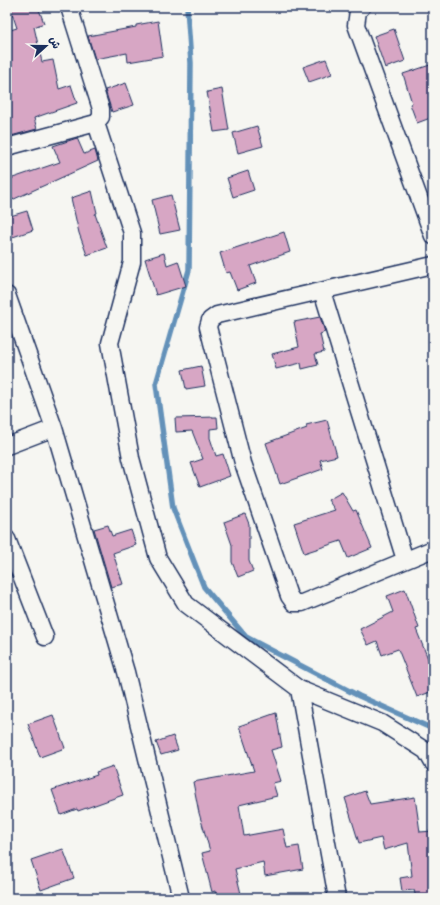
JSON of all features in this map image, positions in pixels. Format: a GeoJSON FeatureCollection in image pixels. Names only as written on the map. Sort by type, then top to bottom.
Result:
{"type":"FeatureCollection","features":[{"type":"Feature","properties":{"kind":"street"},"geometry":{"type":"LineString","coordinates":[[7,147],[96,123],[101,117],[101,109],[69,7]]}},
{"type":"Feature","properties":{"kind":"street"},"geometry":{"type":"LineString","coordinates":[[362,7],[358,11],[356,25],[433,236]]}},
{"type":"Feature","properties":{"kind":"street"},"geometry":{"type":"LineString","coordinates":[[96,123],[132,232],[132,262],[110,343],[131,458],[158,558],[186,604],[299,689],[382,723],[426,751],[433,763]]}},
{"type":"Feature","properties":{"kind":"street"},"geometry":{"type":"LineString","coordinates":[[433,265],[217,315],[210,320],[208,327],[243,463],[289,596],[294,603],[302,603],[433,548]]}},
{"type":"Feature","properties":{"kind":"street"},"geometry":{"type":"LineString","coordinates":[[322,291],[405,560]]}},
{"type":"Feature","properties":{"kind":"street"},"geometry":{"type":"LineString","coordinates":[[7,294],[54,428],[126,672],[182,898]]}},
{"type":"Feature","properties":{"kind":"street"},"geometry":{"type":"LineString","coordinates":[[7,446],[54,428]]}},
{"type":"Feature","properties":{"kind":"street"},"geometry":{"type":"LineString","coordinates":[[7,539],[45,637]]}},
{"type":"Feature","properties":{"kind":"street"},"geometry":{"type":"LineString","coordinates":[[299,689],[338,898]]}},
{"type":"Feature","properties":{"kind":"building"},"geometry":{"type":"Polygon","coordinates":[[[10,7],[38,7],[44,23],[34,27],[42,62],[53,60],[59,89],[71,85],[77,103],[34,118],[37,129],[7,137],[7,31],[17,28],[10,7]]]}},
{"type":"Feature","properties":{"kind":"building"},"geometry":{"type":"Polygon","coordinates":[[[158,21],[163,56],[128,62],[127,53],[95,59],[88,36],[136,27],[136,25],[158,21]]]}},
{"type":"Feature","properties":{"kind":"building"},"geometry":{"type":"Polygon","coordinates":[[[394,29],[405,61],[385,68],[374,36],[394,29]]]}},
{"type":"Feature","properties":{"kind":"building"},"geometry":{"type":"Polygon","coordinates":[[[326,59],[332,74],[309,82],[303,67],[326,59]]]}},
{"type":"Feature","properties":{"kind":"building"},"geometry":{"type":"Polygon","coordinates":[[[430,65],[433,74],[433,117],[417,123],[410,104],[412,103],[403,74],[430,65]]]}},
{"type":"Feature","properties":{"kind":"building"},"geometry":{"type":"Polygon","coordinates":[[[126,83],[134,105],[112,112],[105,90],[126,83]]]}},
{"type":"Feature","properties":{"kind":"building"},"geometry":{"type":"Polygon","coordinates":[[[222,89],[229,130],[214,132],[207,92],[222,89]]]}},
{"type":"Feature","properties":{"kind":"building"},"geometry":{"type":"Polygon","coordinates":[[[257,126],[263,146],[238,153],[233,133],[257,126]]]}},
{"type":"Feature","properties":{"kind":"building"},"geometry":{"type":"Polygon","coordinates":[[[77,138],[84,154],[95,150],[98,161],[12,200],[7,180],[60,162],[53,146],[77,138]]]}},
{"type":"Feature","properties":{"kind":"building"},"geometry":{"type":"Polygon","coordinates":[[[248,171],[254,190],[233,197],[227,178],[248,171]]]}},
{"type":"Feature","properties":{"kind":"building"},"geometry":{"type":"Polygon","coordinates":[[[92,191],[97,213],[95,214],[107,248],[87,255],[79,233],[71,198],[92,191]]]}},
{"type":"Feature","properties":{"kind":"building"},"geometry":{"type":"Polygon","coordinates":[[[171,195],[180,230],[160,234],[152,200],[171,195]]]}},
{"type":"Feature","properties":{"kind":"building"},"geometry":{"type":"Polygon","coordinates":[[[27,211],[33,230],[7,239],[7,217],[27,211]]]}},
{"type":"Feature","properties":{"kind":"building"},"geometry":{"type":"Polygon","coordinates":[[[284,232],[290,252],[250,266],[256,283],[237,290],[230,272],[226,273],[220,253],[284,232]]]}},
{"type":"Feature","properties":{"kind":"building"},"geometry":{"type":"Polygon","coordinates":[[[164,253],[167,265],[178,261],[186,286],[156,295],[145,259],[164,253]]]}},
{"type":"Feature","properties":{"kind":"building"},"geometry":{"type":"Polygon","coordinates":[[[320,317],[325,332],[320,334],[324,352],[315,354],[318,365],[302,369],[301,363],[276,369],[272,354],[299,347],[294,322],[320,317]]]}},
{"type":"Feature","properties":{"kind":"building"},"geometry":{"type":"Polygon","coordinates":[[[201,366],[205,386],[186,389],[182,370],[201,366]]]}},
{"type":"Feature","properties":{"kind":"building"},"geometry":{"type":"Polygon","coordinates":[[[217,417],[218,428],[210,429],[210,438],[216,456],[223,454],[230,476],[200,487],[191,463],[203,459],[192,431],[176,432],[175,418],[217,417]]]}},
{"type":"Feature","properties":{"kind":"building"},"geometry":{"type":"Polygon","coordinates":[[[327,420],[337,456],[320,460],[323,469],[280,484],[266,443],[307,428],[306,425],[327,420]]]}},
{"type":"Feature","properties":{"kind":"building"},"geometry":{"type":"Polygon","coordinates":[[[342,492],[353,511],[356,510],[372,548],[348,558],[341,541],[304,553],[294,523],[335,510],[328,500],[342,492]]]}},
{"type":"Feature","properties":{"kind":"building"},"geometry":{"type":"Polygon","coordinates":[[[245,514],[249,524],[249,561],[253,571],[238,577],[232,562],[232,545],[224,522],[245,514]]]}},
{"type":"Feature","properties":{"kind":"building"},"geometry":{"type":"Polygon","coordinates":[[[108,525],[112,536],[131,530],[136,545],[113,553],[123,584],[111,587],[94,529],[108,525]]]}},
{"type":"Feature","properties":{"kind":"building"},"geometry":{"type":"Polygon","coordinates":[[[405,589],[419,628],[416,629],[433,671],[433,691],[417,697],[398,649],[382,655],[377,641],[368,645],[360,629],[393,612],[387,596],[405,589]]]}},
{"type":"Feature","properties":{"kind":"building"},"geometry":{"type":"Polygon","coordinates":[[[276,713],[282,747],[271,750],[281,781],[273,783],[277,796],[239,805],[244,836],[283,829],[287,848],[299,846],[303,869],[265,876],[263,862],[235,869],[242,898],[216,898],[215,891],[212,892],[202,853],[210,851],[199,813],[193,782],[254,771],[239,726],[276,713]]]}},
{"type":"Feature","properties":{"kind":"building"},"geometry":{"type":"Polygon","coordinates":[[[53,715],[65,748],[40,757],[28,724],[53,715]]]}},
{"type":"Feature","properties":{"kind":"building"},"geometry":{"type":"Polygon","coordinates":[[[173,736],[178,750],[161,755],[156,742],[173,736]]]}},
{"type":"Feature","properties":{"kind":"building"},"geometry":{"type":"Polygon","coordinates":[[[113,766],[123,795],[78,811],[77,809],[61,815],[52,790],[97,775],[96,772],[113,766]]]}},
{"type":"Feature","properties":{"kind":"building"},"geometry":{"type":"Polygon","coordinates":[[[365,791],[370,804],[415,797],[420,832],[433,831],[433,898],[416,898],[414,890],[402,891],[400,878],[412,876],[408,843],[384,850],[381,838],[359,843],[345,798],[365,791]]]}},
{"type":"Feature","properties":{"kind":"building"},"geometry":{"type":"Polygon","coordinates":[[[63,849],[74,878],[41,890],[31,860],[63,849]]]}},
{"type":"Feature","properties":{"kind":"waterway"},"geometry":{"type":"LineString","coordinates":[[187,7],[191,63],[189,270],[156,384],[173,508],[204,587],[246,637],[359,696],[433,729]]}}]}
